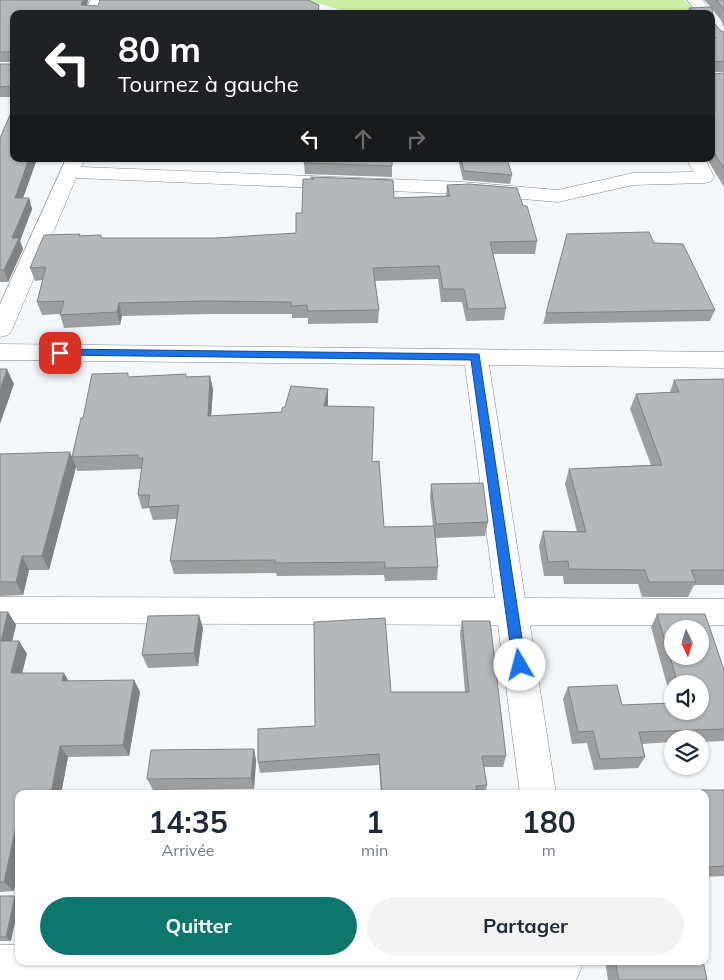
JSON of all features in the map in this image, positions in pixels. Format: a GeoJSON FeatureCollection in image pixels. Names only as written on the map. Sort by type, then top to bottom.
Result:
{"type":"FeatureCollection","features":[{"type":"Feature","properties":{"kind":"street"},"geometry":{"type":"LineString","coordinates":[[0,330],[72,165],[558,196],[633,179],[705,177],[698,162]]}},
{"type":"Feature","properties":{"kind":"street"},"geometry":{"type":"LineString","coordinates":[[0,352],[724,360]]}},
{"type":"Feature","properties":{"kind":"street"},"geometry":{"type":"LineString","coordinates":[[476,357],[537,790]]}},
{"type":"Feature","properties":{"kind":"street"},"geometry":{"type":"LineString","coordinates":[[0,610],[724,612]]}},
{"type":"Feature","properties":{"kind":"street"},"geometry":{"type":"LineString","coordinates":[[0,965],[563,969]]}},
{"type":"Feature","properties":{"kind":"green space"},"geometry":{"type":"Polygon","coordinates":[[[307,0],[684,0],[695,10],[341,10],[307,0]]]}},
{"type":"Feature","properties":{"kind":"building"},"geometry":{"type":"Polygon","coordinates":[[[0,0],[83,0],[81,5],[98,6],[100,0],[308,0],[319,5],[318,10],[10,10],[10,52],[0,52],[0,0]]]}},
{"type":"Feature","properties":{"kind":"building"},"geometry":{"type":"Polygon","coordinates":[[[716,0],[724,0],[724,9],[716,0]]]}},
{"type":"Feature","properties":{"kind":"building"},"geometry":{"type":"Polygon","coordinates":[[[712,7],[712,10],[691,10],[689,8],[712,7]]]}},
{"type":"Feature","properties":{"kind":"building"},"geometry":{"type":"Polygon","coordinates":[[[715,24],[724,32],[724,61],[715,62],[715,24]]]}},
{"type":"Feature","properties":{"kind":"building"},"geometry":{"type":"Polygon","coordinates":[[[0,64],[10,64],[10,86],[0,87],[0,64]]]}},
{"type":"Feature","properties":{"kind":"building"},"geometry":{"type":"Polygon","coordinates":[[[724,73],[724,168],[715,154],[715,74],[724,73]]]}},
{"type":"Feature","properties":{"kind":"building"},"geometry":{"type":"Polygon","coordinates":[[[10,115],[10,162],[28,162],[15,198],[29,198],[12,238],[19,238],[4,270],[0,270],[0,138],[10,115]]]}},
{"type":"Feature","properties":{"kind":"building"},"geometry":{"type":"Polygon","coordinates":[[[392,162],[392,166],[304,163],[392,162]]]}},
{"type":"Feature","properties":{"kind":"building"},"geometry":{"type":"Polygon","coordinates":[[[462,162],[508,162],[512,175],[464,171],[462,162]]]}},
{"type":"Feature","properties":{"kind":"building"},"geometry":{"type":"Polygon","coordinates":[[[311,177],[393,180],[394,198],[450,196],[447,185],[469,184],[517,188],[523,206],[527,206],[537,241],[490,242],[506,308],[468,309],[464,289],[443,289],[439,266],[373,268],[379,310],[308,311],[307,305],[291,306],[291,302],[207,301],[119,303],[117,312],[60,315],[64,301],[37,302],[46,267],[30,268],[44,235],[101,235],[101,238],[216,238],[296,233],[296,213],[302,213],[303,179],[314,179],[311,177]]]}},
{"type":"Feature","properties":{"kind":"building"},"geometry":{"type":"Polygon","coordinates":[[[649,232],[654,243],[683,244],[715,310],[546,313],[567,234],[649,232]]]}},
{"type":"Feature","properties":{"kind":"building"},"geometry":{"type":"Polygon","coordinates":[[[0,369],[7,369],[0,390],[0,369]]]}},
{"type":"Feature","properties":{"kind":"building"},"geometry":{"type":"Polygon","coordinates":[[[128,373],[128,377],[186,374],[186,377],[210,376],[208,416],[282,412],[291,386],[328,389],[324,406],[374,407],[372,462],[379,461],[384,527],[434,526],[438,567],[385,568],[385,562],[275,563],[275,560],[170,561],[179,505],[148,507],[150,495],[138,495],[143,458],[138,458],[138,455],[72,457],[81,418],[83,418],[92,374],[128,373]]]}},
{"type":"Feature","properties":{"kind":"building"},"geometry":{"type":"Polygon","coordinates":[[[724,379],[724,570],[691,570],[696,582],[649,582],[645,570],[569,569],[568,561],[548,562],[543,531],[586,532],[569,469],[662,465],[636,394],[679,392],[674,380],[724,379]]]}},
{"type":"Feature","properties":{"kind":"building"},"geometry":{"type":"Polygon","coordinates":[[[70,452],[42,556],[22,556],[16,582],[0,582],[0,454],[70,452]]]}},
{"type":"Feature","properties":{"kind":"building"},"geometry":{"type":"Polygon","coordinates":[[[483,483],[488,522],[436,524],[431,484],[483,483]]]}},
{"type":"Feature","properties":{"kind":"building"},"geometry":{"type":"Polygon","coordinates":[[[0,612],[8,612],[1,641],[19,641],[11,673],[64,673],[62,681],[134,680],[123,745],[60,746],[52,790],[15,790],[15,831],[4,882],[0,882],[0,612]]]}},
{"type":"Feature","properties":{"kind":"building"},"geometry":{"type":"Polygon","coordinates":[[[657,614],[705,614],[707,620],[664,620],[664,637],[657,614]]]}},
{"type":"Feature","properties":{"kind":"building"},"geometry":{"type":"Polygon","coordinates":[[[199,615],[194,653],[142,655],[148,616],[199,615]]]}},
{"type":"Feature","properties":{"kind":"building"},"geometry":{"type":"Polygon","coordinates":[[[385,618],[391,692],[469,692],[462,621],[490,621],[506,756],[482,756],[487,785],[476,786],[476,790],[382,790],[379,754],[258,762],[258,729],[315,726],[314,622],[385,618]]]}},
{"type":"Feature","properties":{"kind":"building"},"geometry":{"type":"Polygon","coordinates":[[[709,626],[724,670],[724,729],[639,732],[645,757],[600,759],[593,731],[578,732],[568,687],[617,685],[622,705],[664,703],[664,720],[709,720],[709,675],[675,675],[672,665],[709,665],[709,626]]]}},
{"type":"Feature","properties":{"kind":"building"},"geometry":{"type":"Polygon","coordinates":[[[254,749],[251,778],[147,779],[151,750],[254,749]]]}},
{"type":"Feature","properties":{"kind":"building"},"geometry":{"type":"Polygon","coordinates":[[[709,790],[724,790],[724,866],[709,867],[709,790]]]}},
{"type":"Feature","properties":{"kind":"building"},"geometry":{"type":"Polygon","coordinates":[[[0,896],[15,896],[6,937],[0,937],[0,896]]]}},
{"type":"Feature","properties":{"kind":"building"},"geometry":{"type":"Polygon","coordinates":[[[616,965],[704,965],[707,980],[619,980],[616,965]]]}},
{"type":"Feature","properties":{"kind":"route"},"geometry":{"type":"LineString","coordinates":[[60,353],[476,357],[520,665]]}}]}
